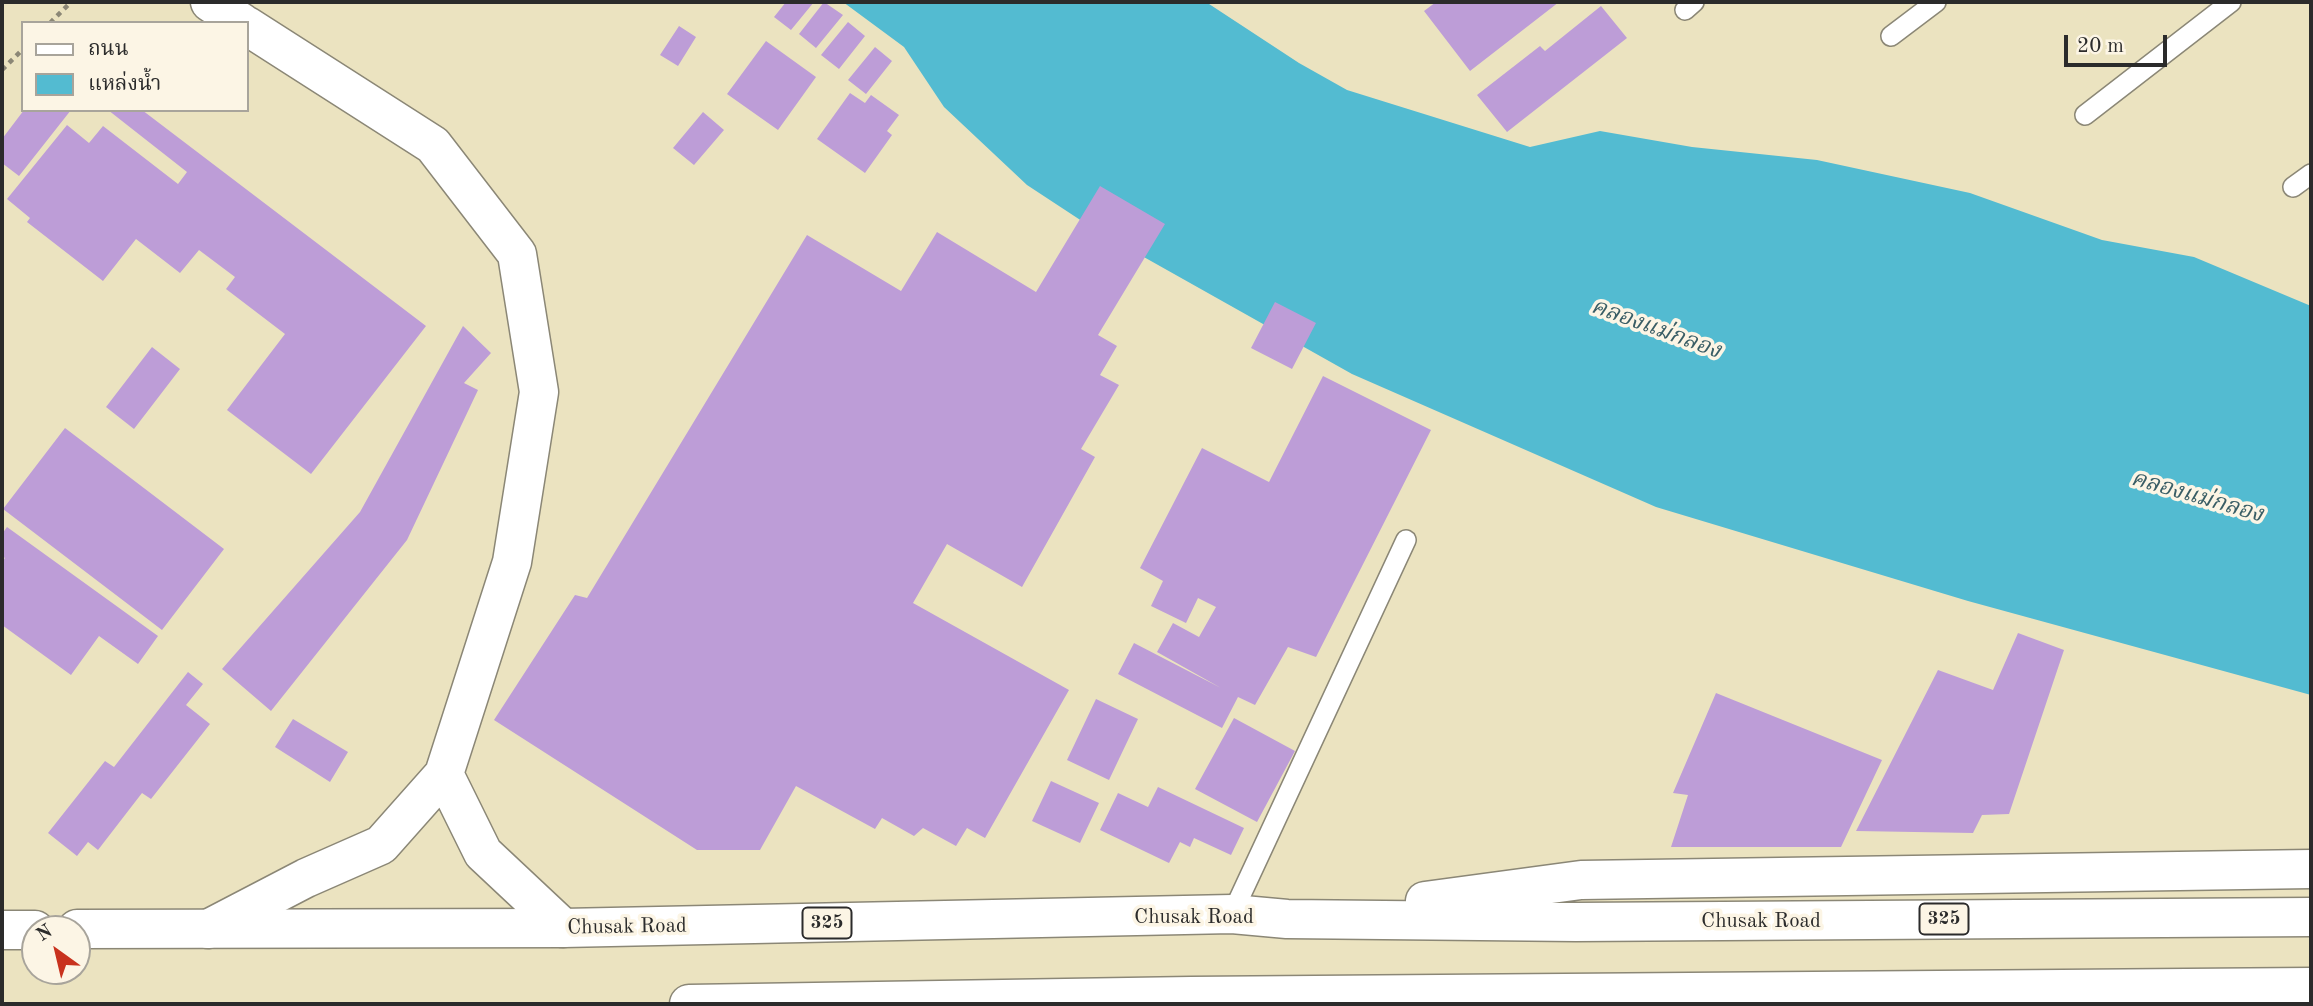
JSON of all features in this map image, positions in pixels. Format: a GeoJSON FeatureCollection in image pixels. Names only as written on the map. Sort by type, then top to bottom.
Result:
{"type":"FeatureCollection","features":[{"type":"Feature","properties":{"kind":"main road"},"geometry":{"type":"LineString","coordinates":[[208,929],[306,878],[381,845],[444,774],[512,562],[540,392],[517,254],[433,145],[248,26]]}},
{"type":"Feature","properties":{"kind":"main road"},"geometry":{"type":"LineString","coordinates":[[444,774],[483,853],[563,928]]}},
{"type":"Feature","properties":{"kind":"main road"},"geometry":{"type":"LineString","coordinates":[[1287,919],[1581,880],[2311,869]]}},
{"type":"Feature","properties":{"kind":"main road","name":"Chusak Road"},"geometry":{"type":"LineString","coordinates":[[91,929],[563,928],[1232,914],[1287,919],[1576,922],[2311,917]]}},
{"type":"Feature","properties":{"kind":"main road"},"geometry":{"type":"LineString","coordinates":[[2,930],[21,930]]}},
{"type":"Feature","properties":{"kind":"main road"},"geometry":{"type":"LineString","coordinates":[[689,1004],[1191,996],[2311,987]]}},
{"type":"Feature","properties":{"kind":"main road"},"geometry":{"type":"LineString","coordinates":[[1304,996],[1358,1004]]}},
{"type":"Feature","properties":{"kind":"lane"},"geometry":{"type":"LineString","coordinates":[[1891,37],[1936,2]]}},
{"type":"Feature","properties":{"kind":"lane"},"geometry":{"type":"LineString","coordinates":[[2085,115],[2231,2]]}},
{"type":"Feature","properties":{"kind":"lane"},"geometry":{"type":"LineString","coordinates":[[2293,187],[2311,174]]}},
{"type":"Feature","properties":{"kind":"lane"},"geometry":{"type":"LineString","coordinates":[[1232,914],[1405,540]]}},
{"type":"Feature","properties":{"kind":"path"},"geometry":{"type":"LineString","coordinates":[[52,21],[71,2]]}},
{"type":"Feature","properties":{"kind":"path"},"geometry":{"type":"LineString","coordinates":[[2,70],[21,51]]}},
{"type":"Feature","properties":{"kind":"water","name":"คลองแม่กลอง"},"geometry":{"type":"Polygon","coordinates":[[[843,2],[1206,2],[1299,63],[1347,90],[1530,147],[1600,131],[1692,147],[1817,160],[1970,193],[2102,240],[2194,257],[2311,306],[2311,695],[1968,601],[1656,507],[1352,374],[1094,229],[1027,185],[944,107],[904,47],[843,2]]]}},
{"type":"Feature","properties":{"kind":"building"},"geometry":{"type":"Polygon","coordinates":[[[786,2],[814,2],[791,30],[774,17],[786,2]]]}},
{"type":"Feature","properties":{"kind":"building"},"geometry":{"type":"Polygon","coordinates":[[[824,2],[843,15],[816,48],[799,34],[824,2]]]}},
{"type":"Feature","properties":{"kind":"building"},"geometry":{"type":"Polygon","coordinates":[[[1436,2],[1559,2],[1470,71],[1424,11],[1436,2]]]}},
{"type":"Feature","properties":{"kind":"building"},"geometry":{"type":"Polygon","coordinates":[[[1601,6],[1627,38],[1507,132],[1477,95],[1540,46],[1545,51],[1601,6]]]}},
{"type":"Feature","properties":{"kind":"building"},"geometry":{"type":"Polygon","coordinates":[[[848,22],[865,36],[839,69],[821,55],[848,22]]]}},
{"type":"Feature","properties":{"kind":"building"},"geometry":{"type":"Polygon","coordinates":[[[679,26],[696,37],[678,66],[660,55],[679,26]]]}},
{"type":"Feature","properties":{"kind":"building"},"geometry":{"type":"Polygon","coordinates":[[[766,41],[816,77],[778,130],[727,94],[766,41]]]}},
{"type":"Feature","properties":{"kind":"building"},"geometry":{"type":"Polygon","coordinates":[[[875,47],[892,61],[866,94],[848,80],[875,47]]]}},
{"type":"Feature","properties":{"kind":"building"},"geometry":{"type":"Polygon","coordinates":[[[850,93],[865,103],[871,95],[899,115],[887,131],[892,135],[865,173],[817,139],[850,93]]]}},
{"type":"Feature","properties":{"kind":"building"},"geometry":{"type":"Polygon","coordinates":[[[22,112],[69,112],[19,176],[2,163],[2,139],[22,112]]]}},
{"type":"Feature","properties":{"kind":"building"},"geometry":{"type":"Polygon","coordinates":[[[111,112],[145,112],[426,326],[311,474],[227,410],[285,334],[226,289],[235,277],[199,250],[180,273],[136,239],[103,281],[27,222],[30,218],[7,199],[67,125],[89,143],[103,126],[178,184],[187,172],[111,112]]]}},
{"type":"Feature","properties":{"kind":"building"},"geometry":{"type":"Polygon","coordinates":[[[703,112],[724,130],[694,165],[673,148],[703,112]]]}},
{"type":"Feature","properties":{"kind":"building"},"geometry":{"type":"Polygon","coordinates":[[[1100,186],[1165,224],[1098,335],[1117,346],[1100,375],[1119,385],[1081,449],[1095,457],[1022,587],[947,544],[913,603],[1069,690],[985,838],[967,828],[956,846],[923,828],[914,836],[882,818],[875,829],[796,786],[760,850],[697,850],[494,720],[575,595],[587,598],[807,235],[901,291],[937,232],[1036,292],[1100,186]]]}},
{"type":"Feature","properties":{"kind":"building"},"geometry":{"type":"Polygon","coordinates":[[[1275,302],[1316,323],[1292,369],[1251,348],[1275,302]]]}},
{"type":"Feature","properties":{"kind":"building"},"geometry":{"type":"Polygon","coordinates":[[[463,326],[491,353],[464,383],[478,390],[407,540],[271,711],[222,669],[360,512],[463,326]]]}},
{"type":"Feature","properties":{"kind":"building"},"geometry":{"type":"Polygon","coordinates":[[[152,347],[180,369],[134,429],[106,407],[152,347]]]}},
{"type":"Feature","properties":{"kind":"building"},"geometry":{"type":"Polygon","coordinates":[[[1323,376],[1431,430],[1316,657],[1288,647],[1255,705],[1238,697],[1222,728],[1118,674],[1134,643],[1221,688],[1157,652],[1173,623],[1199,637],[1216,607],[1198,598],[1186,623],[1151,606],[1163,581],[1140,568],[1202,448],[1269,482],[1323,376]]]}},
{"type":"Feature","properties":{"kind":"building"},"geometry":{"type":"Polygon","coordinates":[[[65,428],[224,549],[162,630],[3,509],[65,428]]]}},
{"type":"Feature","properties":{"kind":"building"},"geometry":{"type":"Polygon","coordinates":[[[7,527],[158,636],[138,664],[99,636],[71,675],[2,625],[2,562],[5,558],[2,556],[2,534],[7,527]]]}},
{"type":"Feature","properties":{"kind":"building"},"geometry":{"type":"Polygon","coordinates":[[[2018,633],[2064,650],[2009,814],[1982,815],[1973,833],[1856,831],[1938,670],[1993,690],[2018,633]]]}},
{"type":"Feature","properties":{"kind":"building"},"geometry":{"type":"Polygon","coordinates":[[[188,672],[203,684],[186,705],[210,724],[151,799],[142,793],[98,850],[88,842],[77,856],[48,833],[105,761],[114,767],[188,672]]]}},
{"type":"Feature","properties":{"kind":"building"},"geometry":{"type":"Polygon","coordinates":[[[1716,693],[1882,760],[1841,847],[1671,847],[1688,795],[1673,793],[1716,693]]]}},
{"type":"Feature","properties":{"kind":"building"},"geometry":{"type":"Polygon","coordinates":[[[1096,699],[1138,719],[1109,780],[1067,760],[1096,699]]]}},
{"type":"Feature","properties":{"kind":"building"},"geometry":{"type":"Polygon","coordinates":[[[1234,718],[1295,751],[1257,822],[1195,789],[1234,718]]]}},
{"type":"Feature","properties":{"kind":"building"},"geometry":{"type":"Polygon","coordinates":[[[293,719],[348,752],[330,782],[275,747],[293,719]]]}},
{"type":"Feature","properties":{"kind":"building"},"geometry":{"type":"Polygon","coordinates":[[[1051,781],[1099,803],[1080,843],[1032,821],[1051,781]]]}},
{"type":"Feature","properties":{"kind":"building"},"geometry":{"type":"Polygon","coordinates":[[[1158,787],[1244,828],[1231,855],[1194,838],[1190,847],[1180,842],[1169,863],[1100,830],[1118,793],[1148,807],[1158,787]]]}}]}
